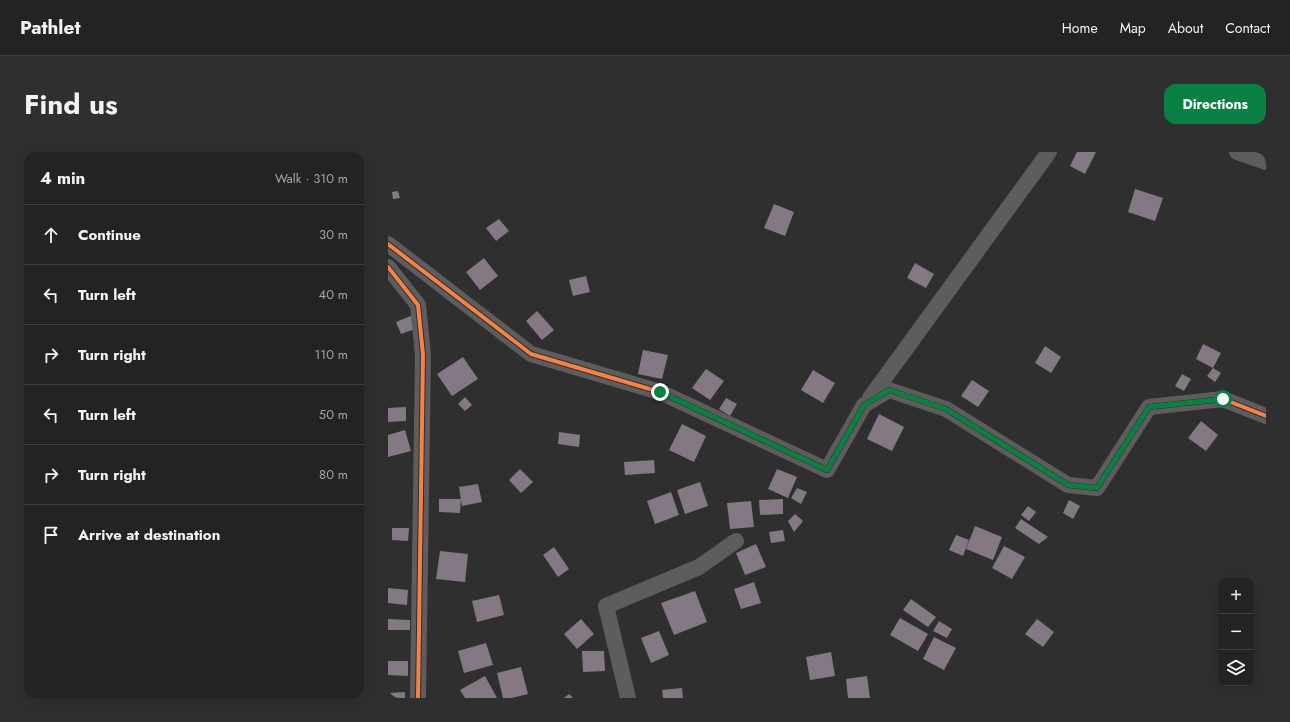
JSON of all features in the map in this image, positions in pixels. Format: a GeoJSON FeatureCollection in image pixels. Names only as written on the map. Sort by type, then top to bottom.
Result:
{"type":"FeatureCollection","features":[{"type":"Feature","properties":{"kind":"street"},"geometry":{"type":"LineString","coordinates":[[388,244],[531,354],[660,392],[827,470],[864,405],[1049,152]]}},
{"type":"Feature","properties":{"kind":"street"},"geometry":{"type":"LineString","coordinates":[[1237,152],[1266,162]]}},
{"type":"Feature","properties":{"kind":"street"},"geometry":{"type":"LineString","coordinates":[[388,267],[418,305],[424,355],[418,698]]}},
{"type":"Feature","properties":{"kind":"street"},"geometry":{"type":"LineString","coordinates":[[864,405],[889,390],[946,409],[1068,485],[1097,488],[1149,407],[1223,399],[1266,416]]}},
{"type":"Feature","properties":{"kind":"street"},"geometry":{"type":"LineString","coordinates":[[628,698],[606,606],[699,566],[736,541]]}},
{"type":"Feature","properties":{"kind":"building"},"geometry":{"type":"Polygon","coordinates":[[[1077,152],[1096,152],[1085,174],[1070,166],[1077,152]]]}},
{"type":"Feature","properties":{"kind":"building"},"geometry":{"type":"Polygon","coordinates":[[[1135,189],[1163,198],[1155,221],[1128,212],[1135,189]]]}},
{"type":"Feature","properties":{"kind":"building"},"geometry":{"type":"Polygon","coordinates":[[[398,191],[400,198],[393,199],[392,192],[398,191]]]}},
{"type":"Feature","properties":{"kind":"building"},"geometry":{"type":"Polygon","coordinates":[[[774,204],[794,212],[785,236],[764,228],[774,204]]]}},
{"type":"Feature","properties":{"kind":"building"},"geometry":{"type":"Polygon","coordinates":[[[499,219],[509,231],[496,241],[486,228],[499,219]]]}},
{"type":"Feature","properties":{"kind":"building"},"geometry":{"type":"Polygon","coordinates":[[[484,258],[498,276],[480,290],[466,272],[484,258]]]}},
{"type":"Feature","properties":{"kind":"building"},"geometry":{"type":"Polygon","coordinates":[[[915,263],[934,274],[926,288],[907,278],[915,263]]]}},
{"type":"Feature","properties":{"kind":"building"},"geometry":{"type":"Polygon","coordinates":[[[586,276],[590,292],[573,296],[569,280],[586,276]]]}},
{"type":"Feature","properties":{"kind":"building"},"geometry":{"type":"Polygon","coordinates":[[[537,311],[554,330],[542,340],[526,321],[537,311]]]}},
{"type":"Feature","properties":{"kind":"building"},"geometry":{"type":"Polygon","coordinates":[[[413,315],[418,328],[401,334],[396,322],[413,315]]]}},
{"type":"Feature","properties":{"kind":"building"},"geometry":{"type":"Polygon","coordinates":[[[1203,344],[1221,353],[1213,368],[1196,359],[1203,344]]]}},
{"type":"Feature","properties":{"kind":"building"},"geometry":{"type":"Polygon","coordinates":[[[1045,346],[1061,357],[1051,373],[1035,363],[1045,346]]]}},
{"type":"Feature","properties":{"kind":"building"},"geometry":{"type":"Polygon","coordinates":[[[643,350],[668,355],[662,379],[638,374],[643,350]]]}},
{"type":"Feature","properties":{"kind":"building"},"geometry":{"type":"Polygon","coordinates":[[[463,357],[478,379],[452,396],[437,374],[463,357]]]}},
{"type":"Feature","properties":{"kind":"building"},"geometry":{"type":"Polygon","coordinates":[[[1213,368],[1221,373],[1215,382],[1207,376],[1213,368]]]}},
{"type":"Feature","properties":{"kind":"building"},"geometry":{"type":"Polygon","coordinates":[[[706,369],[724,381],[710,400],[692,388],[706,369]]]}},
{"type":"Feature","properties":{"kind":"building"},"geometry":{"type":"Polygon","coordinates":[[[813,370],[835,383],[823,403],[801,390],[813,370]]]}},
{"type":"Feature","properties":{"kind":"building"},"geometry":{"type":"Polygon","coordinates":[[[1182,374],[1191,379],[1184,391],[1175,386],[1182,374]]]}},
{"type":"Feature","properties":{"kind":"building"},"geometry":{"type":"Polygon","coordinates":[[[972,380],[989,391],[978,407],[961,396],[972,380]]]}},
{"type":"Feature","properties":{"kind":"building"},"geometry":{"type":"Polygon","coordinates":[[[465,397],[472,405],[465,411],[458,404],[465,397]]]}},
{"type":"Feature","properties":{"kind":"building"},"geometry":{"type":"Polygon","coordinates":[[[726,398],[737,404],[730,416],[719,409],[726,398]]]}},
{"type":"Feature","properties":{"kind":"building"},"geometry":{"type":"Polygon","coordinates":[[[406,407],[406,421],[388,422],[388,408],[406,407]]]}},
{"type":"Feature","properties":{"kind":"building"},"geometry":{"type":"Polygon","coordinates":[[[879,414],[904,427],[892,451],[867,439],[879,414]]]}},
{"type":"Feature","properties":{"kind":"building"},"geometry":{"type":"Polygon","coordinates":[[[1201,421],[1218,435],[1206,451],[1188,438],[1201,421]]]}},
{"type":"Feature","properties":{"kind":"building"},"geometry":{"type":"Polygon","coordinates":[[[682,424],[706,436],[694,462],[669,450],[682,424]]]}},
{"type":"Feature","properties":{"kind":"building"},"geometry":{"type":"Polygon","coordinates":[[[405,430],[411,451],[388,457],[388,435],[405,430]]]}},
{"type":"Feature","properties":{"kind":"building"},"geometry":{"type":"Polygon","coordinates":[[[559,432],[580,435],[579,447],[558,444],[559,432]]]}},
{"type":"Feature","properties":{"kind":"building"},"geometry":{"type":"Polygon","coordinates":[[[654,460],[655,473],[625,475],[624,462],[654,460]]]}},
{"type":"Feature","properties":{"kind":"building"},"geometry":{"type":"Polygon","coordinates":[[[520,469],[533,482],[521,493],[509,480],[520,469]]]}},
{"type":"Feature","properties":{"kind":"building"},"geometry":{"type":"Polygon","coordinates":[[[777,469],[797,477],[788,498],[768,489],[777,469]]]}},
{"type":"Feature","properties":{"kind":"building"},"geometry":{"type":"Polygon","coordinates":[[[700,482],[708,506],[685,514],[677,490],[700,482]]]}},
{"type":"Feature","properties":{"kind":"building"},"geometry":{"type":"Polygon","coordinates":[[[478,484],[482,502],[462,506],[459,487],[478,484]]]}},
{"type":"Feature","properties":{"kind":"building"},"geometry":{"type":"Polygon","coordinates":[[[797,488],[807,492],[801,504],[791,498],[797,488]]]}},
{"type":"Feature","properties":{"kind":"building"},"geometry":{"type":"Polygon","coordinates":[[[671,492],[679,515],[655,524],[647,501],[671,492]]]}},
{"type":"Feature","properties":{"kind":"building"},"geometry":{"type":"Polygon","coordinates":[[[439,499],[461,499],[460,513],[439,512],[439,499]]]}},
{"type":"Feature","properties":{"kind":"building"},"geometry":{"type":"Polygon","coordinates":[[[783,499],[783,514],[760,515],[759,500],[783,499]]]}},
{"type":"Feature","properties":{"kind":"building"},"geometry":{"type":"Polygon","coordinates":[[[1069,500],[1080,506],[1073,519],[1063,513],[1069,500]]]}},
{"type":"Feature","properties":{"kind":"building"},"geometry":{"type":"Polygon","coordinates":[[[751,501],[754,527],[730,529],[727,503],[751,501]]]}},
{"type":"Feature","properties":{"kind":"building"},"geometry":{"type":"Polygon","coordinates":[[[1028,506],[1036,512],[1029,521],[1021,515],[1028,506]]]}},
{"type":"Feature","properties":{"kind":"building"},"geometry":{"type":"Polygon","coordinates":[[[795,514],[803,521],[794,532],[788,521],[795,514]]]}},
{"type":"Feature","properties":{"kind":"building"},"geometry":{"type":"Polygon","coordinates":[[[1021,519],[1048,537],[1039,544],[1015,528],[1021,519]]]}},
{"type":"Feature","properties":{"kind":"building"},"geometry":{"type":"Polygon","coordinates":[[[975,526],[1002,537],[993,560],[966,549],[975,526]]]}},
{"type":"Feature","properties":{"kind":"building"},"geometry":{"type":"Polygon","coordinates":[[[392,528],[409,528],[408,541],[392,540],[392,528]]]}},
{"type":"Feature","properties":{"kind":"building"},"geometry":{"type":"Polygon","coordinates":[[[783,530],[785,541],[771,543],[769,532],[783,530]]]}},
{"type":"Feature","properties":{"kind":"building"},"geometry":{"type":"Polygon","coordinates":[[[956,535],[969,540],[963,556],[949,550],[956,535]]]}},
{"type":"Feature","properties":{"kind":"building"},"geometry":{"type":"Polygon","coordinates":[[[756,544],[766,567],[745,575],[736,553],[756,544]]]}},
{"type":"Feature","properties":{"kind":"building"},"geometry":{"type":"Polygon","coordinates":[[[1004,546],[1025,557],[1012,579],[992,568],[1004,546]]]}},
{"type":"Feature","properties":{"kind":"building"},"geometry":{"type":"Polygon","coordinates":[[[554,547],[569,569],[558,577],[543,555],[554,547]]]}},
{"type":"Feature","properties":{"kind":"building"},"geometry":{"type":"Polygon","coordinates":[[[440,551],[468,554],[465,582],[436,579],[440,551]]]}},
{"type":"Feature","properties":{"kind":"building"},"geometry":{"type":"Polygon","coordinates":[[[754,582],[761,603],[741,609],[734,589],[754,582]]]}},
{"type":"Feature","properties":{"kind":"building"},"geometry":{"type":"Polygon","coordinates":[[[388,588],[408,590],[407,605],[388,603],[388,588]]]}},
{"type":"Feature","properties":{"kind":"building"},"geometry":{"type":"Polygon","coordinates":[[[695,591],[707,622],[674,635],[661,603],[695,591]]]}},
{"type":"Feature","properties":{"kind":"building"},"geometry":{"type":"Polygon","coordinates":[[[499,595],[504,615],[477,622],[472,601],[499,595]]]}},
{"type":"Feature","properties":{"kind":"building"},"geometry":{"type":"Polygon","coordinates":[[[911,599],[936,617],[928,627],[903,610],[911,599]]]}},
{"type":"Feature","properties":{"kind":"building"},"geometry":{"type":"Polygon","coordinates":[[[900,618],[928,634],[918,651],[890,635],[900,618]]]}},
{"type":"Feature","properties":{"kind":"building"},"geometry":{"type":"Polygon","coordinates":[[[388,619],[410,620],[410,630],[388,630],[388,619]]]}},
{"type":"Feature","properties":{"kind":"building"},"geometry":{"type":"Polygon","coordinates":[[[581,619],[594,634],[577,649],[564,634],[581,619]]]}},
{"type":"Feature","properties":{"kind":"building"},"geometry":{"type":"Polygon","coordinates":[[[1037,619],[1054,632],[1043,647],[1025,634],[1037,619]]]}},
{"type":"Feature","properties":{"kind":"building"},"geometry":{"type":"Polygon","coordinates":[[[939,621],[952,629],[947,638],[933,631],[939,621]]]}},
{"type":"Feature","properties":{"kind":"building"},"geometry":{"type":"Polygon","coordinates":[[[659,631],[669,655],[651,663],[641,638],[659,631]]]}},
{"type":"Feature","properties":{"kind":"building"},"geometry":{"type":"Polygon","coordinates":[[[934,637],[956,648],[944,670],[923,659],[934,637]]]}},
{"type":"Feature","properties":{"kind":"building"},"geometry":{"type":"Polygon","coordinates":[[[486,643],[493,665],[464,673],[458,651],[486,643]]]}},
{"type":"Feature","properties":{"kind":"building"},"geometry":{"type":"Polygon","coordinates":[[[582,651],[604,651],[605,671],[583,672],[582,651]]]}},
{"type":"Feature","properties":{"kind":"building"},"geometry":{"type":"Polygon","coordinates":[[[831,652],[835,676],[810,680],[806,657],[831,652]]]}},
{"type":"Feature","properties":{"kind":"building"},"geometry":{"type":"Polygon","coordinates":[[[388,661],[408,661],[408,676],[388,675],[388,661]]]}},
{"type":"Feature","properties":{"kind":"building"},"geometry":{"type":"Polygon","coordinates":[[[521,667],[528,694],[512,698],[503,698],[497,673],[521,667]]]}},
{"type":"Feature","properties":{"kind":"building"},"geometry":{"type":"Polygon","coordinates":[[[485,676],[497,698],[465,698],[460,690],[485,676]]]}},
{"type":"Feature","properties":{"kind":"building"},"geometry":{"type":"Polygon","coordinates":[[[867,676],[870,698],[848,698],[846,679],[867,676]]]}},
{"type":"Feature","properties":{"kind":"building"},"geometry":{"type":"Polygon","coordinates":[[[682,688],[683,698],[663,698],[662,690],[682,688]]]}},
{"type":"Feature","properties":{"kind":"building"},"geometry":{"type":"Polygon","coordinates":[[[405,692],[405,698],[388,698],[388,693],[405,692]]]}},
{"type":"Feature","properties":{"kind":"building"},"geometry":{"type":"Polygon","coordinates":[[[569,694],[573,698],[564,698],[569,694]]]}},
{"type":"Feature","properties":{"kind":"cycle path"},"geometry":{"type":"LineString","coordinates":[[388,244],[531,354],[660,392],[827,470],[864,405],[889,390],[946,409],[1068,485],[1097,488],[1149,407],[1223,399],[1266,416]]}},
{"type":"Feature","properties":{"kind":"cycle path"},"geometry":{"type":"LineString","coordinates":[[388,267],[418,305],[423,355],[418,698]]}},
{"type":"Feature","properties":{"kind":"route"},"geometry":{"type":"LineString","coordinates":[[660,392],[827,470],[864,405],[889,390],[946,409],[1068,485],[1097,488],[1149,407],[1223,399]]}}]}
